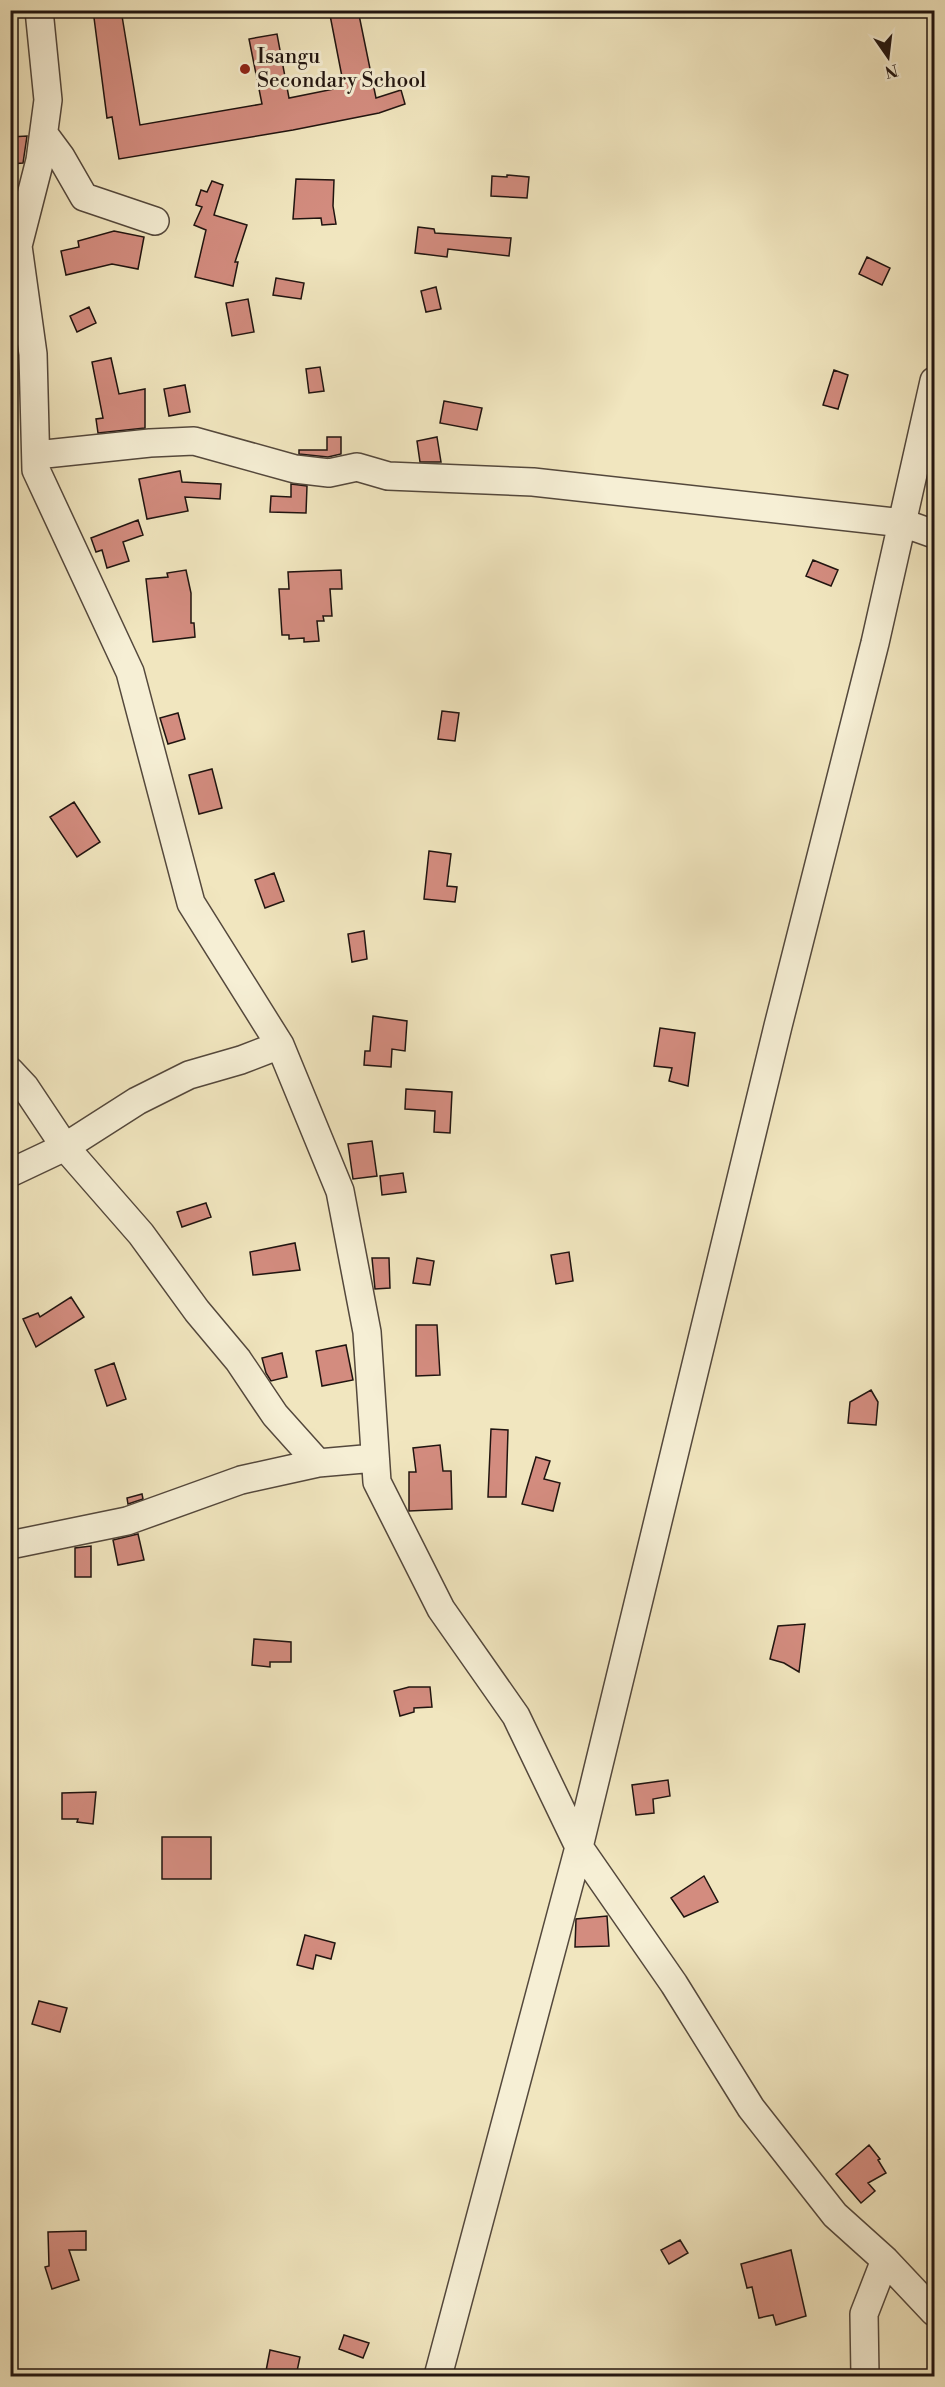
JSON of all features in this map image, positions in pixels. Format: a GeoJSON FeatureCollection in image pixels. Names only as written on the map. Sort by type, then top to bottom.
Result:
{"type":"FeatureCollection","features":[{"type":"Feature","properties":{"kind":"street"},"geometry":{"type":"LineString","coordinates":[[39,10],[48,100],[40,160],[18,246],[33,354],[36,470],[130,672],[191,903],[280,1045],[340,1191],[367,1332],[377,1482],[441,1609],[516,1716],[579,1847],[674,1984],[751,2108],[835,2216],[885,2260],[934,2312]]}},
{"type":"Feature","properties":{"kind":"street"},"geometry":{"type":"LineString","coordinates":[[44,134],[61,157],[84,197],[155,221]]}},
{"type":"Feature","properties":{"kind":"street"},"geometry":{"type":"LineString","coordinates":[[438,2376],[579,1847],[903,523],[934,381]]}},
{"type":"Feature","properties":{"kind":"street"},"geometry":{"type":"LineString","coordinates":[[36,455],[150,443],[194,441],[296,469],[328,472],[357,467],[388,476],[533,482],[903,523],[934,534]]}},
{"type":"Feature","properties":{"kind":"street"},"geometry":{"type":"LineString","coordinates":[[10,1173],[65,1147],[137,1101],[189,1075],[241,1060],[280,1045]]}},
{"type":"Feature","properties":{"kind":"street"},"geometry":{"type":"LineString","coordinates":[[10,1071],[25,1087],[65,1147],[141,1234],[197,1311],[238,1360],[275,1415],[318,1463]]}},
{"type":"Feature","properties":{"kind":"street"},"geometry":{"type":"LineString","coordinates":[[10,1545],[127,1521],[241,1480],[318,1463],[375,1458]]}},
{"type":"Feature","properties":{"kind":"street"},"geometry":{"type":"LineString","coordinates":[[865,2376],[864,2314],[885,2260]]}},
{"type":"Feature","properties":{"kind":"building"},"geometry":{"type":"Polygon","coordinates":[[[93,10],[121,10],[140,125],[262,104],[249,39],[277,34],[289,98],[344,87],[329,10],[358,10],[376,98],[401,90],[405,104],[379,113],[293,130],[119,159],[112,117],[107,118],[93,10]]]}},
{"type":"Feature","properties":{"kind":"building"},"geometry":{"type":"Polygon","coordinates":[[[27,136],[23,163],[10,164],[10,137],[27,136]]]}},
{"type":"Feature","properties":{"kind":"building"},"geometry":{"type":"Polygon","coordinates":[[[507,175],[529,177],[527,198],[491,196],[492,176],[507,177],[507,175]]]}},
{"type":"Feature","properties":{"kind":"building"},"geometry":{"type":"Polygon","coordinates":[[[296,179],[334,180],[333,206],[336,224],[322,225],[321,218],[293,219],[296,179]]]}},
{"type":"Feature","properties":{"kind":"building"},"geometry":{"type":"Polygon","coordinates":[[[212,181],[223,185],[214,215],[247,225],[235,262],[238,262],[233,286],[195,277],[206,230],[194,225],[202,207],[196,205],[201,190],[207,192],[212,181]]]}},
{"type":"Feature","properties":{"kind":"building"},"geometry":{"type":"Polygon","coordinates":[[[418,227],[434,229],[435,233],[511,238],[509,256],[448,249],[447,257],[415,253],[418,227]]]}},
{"type":"Feature","properties":{"kind":"building"},"geometry":{"type":"Polygon","coordinates":[[[114,231],[144,237],[138,269],[112,264],[66,275],[61,251],[79,247],[78,241],[114,231]]]}},
{"type":"Feature","properties":{"kind":"building"},"geometry":{"type":"Polygon","coordinates":[[[867,257],[890,268],[882,285],[859,274],[867,257]]]}},
{"type":"Feature","properties":{"kind":"building"},"geometry":{"type":"Polygon","coordinates":[[[276,278],[304,283],[301,299],[273,295],[276,278]]]}},
{"type":"Feature","properties":{"kind":"building"},"geometry":{"type":"Polygon","coordinates":[[[436,287],[441,309],[426,312],[421,291],[436,287]]]}},
{"type":"Feature","properties":{"kind":"building"},"geometry":{"type":"Polygon","coordinates":[[[248,299],[254,332],[232,336],[226,303],[248,299]]]}},
{"type":"Feature","properties":{"kind":"building"},"geometry":{"type":"Polygon","coordinates":[[[89,307],[96,323],[77,332],[70,316],[89,307]]]}},
{"type":"Feature","properties":{"kind":"building"},"geometry":{"type":"Polygon","coordinates":[[[111,358],[119,394],[145,389],[145,428],[98,433],[96,419],[103,418],[92,362],[111,358]]]}},
{"type":"Feature","properties":{"kind":"building"},"geometry":{"type":"Polygon","coordinates":[[[320,367],[324,391],[309,393],[306,369],[320,367]]]}},
{"type":"Feature","properties":{"kind":"building"},"geometry":{"type":"Polygon","coordinates":[[[834,370],[848,375],[838,409],[823,405],[834,370]]]}},
{"type":"Feature","properties":{"kind":"building"},"geometry":{"type":"Polygon","coordinates":[[[185,385],[190,412],[169,416],[164,389],[185,385]]]}},
{"type":"Feature","properties":{"kind":"building"},"geometry":{"type":"Polygon","coordinates":[[[444,401],[482,408],[477,430],[440,423],[444,401]]]}},
{"type":"Feature","properties":{"kind":"building"},"geometry":{"type":"Polygon","coordinates":[[[327,437],[341,437],[341,454],[328,457],[299,454],[299,450],[327,450],[327,437]]]}},
{"type":"Feature","properties":{"kind":"building"},"geometry":{"type":"Polygon","coordinates":[[[437,437],[441,462],[420,462],[417,441],[437,437]]]}},
{"type":"Feature","properties":{"kind":"building"},"geometry":{"type":"Polygon","coordinates":[[[180,471],[182,482],[221,484],[220,499],[185,497],[188,511],[147,519],[139,479],[180,471]]]}},
{"type":"Feature","properties":{"kind":"building"},"geometry":{"type":"Polygon","coordinates":[[[291,484],[307,486],[306,513],[270,512],[271,496],[291,497],[291,484]]]}},
{"type":"Feature","properties":{"kind":"building"},"geometry":{"type":"Polygon","coordinates":[[[138,520],[143,535],[123,542],[129,561],[107,568],[102,550],[96,552],[91,538],[138,520]]]}},
{"type":"Feature","properties":{"kind":"building"},"geometry":{"type":"Polygon","coordinates":[[[813,560],[838,570],[831,586],[806,576],[813,560]]]}},
{"type":"Feature","properties":{"kind":"building"},"geometry":{"type":"Polygon","coordinates":[[[186,570],[191,593],[191,623],[194,623],[195,637],[153,642],[146,579],[168,577],[167,573],[186,570]]]}},
{"type":"Feature","properties":{"kind":"building"},"geometry":{"type":"Polygon","coordinates":[[[341,570],[342,589],[330,589],[332,616],[323,616],[324,621],[317,621],[319,641],[304,642],[304,638],[289,639],[289,635],[282,635],[279,589],[289,589],[288,572],[341,570]]]}},
{"type":"Feature","properties":{"kind":"building"},"geometry":{"type":"Polygon","coordinates":[[[442,711],[459,713],[455,741],[438,739],[442,711]]]}},
{"type":"Feature","properties":{"kind":"building"},"geometry":{"type":"Polygon","coordinates":[[[178,713],[185,739],[168,744],[160,718],[178,713]]]}},
{"type":"Feature","properties":{"kind":"building"},"geometry":{"type":"Polygon","coordinates":[[[212,769],[222,808],[199,814],[189,775],[212,769]]]}},
{"type":"Feature","properties":{"kind":"building"},"geometry":{"type":"Polygon","coordinates":[[[74,802],[100,842],[77,857],[50,817],[74,802]]]}},
{"type":"Feature","properties":{"kind":"building"},"geometry":{"type":"Polygon","coordinates":[[[429,851],[451,854],[447,886],[457,887],[455,902],[424,899],[429,851]]]}},
{"type":"Feature","properties":{"kind":"building"},"geometry":{"type":"Polygon","coordinates":[[[274,873],[284,901],[265,908],[255,880],[274,873]]]}},
{"type":"Feature","properties":{"kind":"building"},"geometry":{"type":"Polygon","coordinates":[[[364,931],[367,959],[352,962],[348,934],[364,931]]]}},
{"type":"Feature","properties":{"kind":"building"},"geometry":{"type":"Polygon","coordinates":[[[373,1016],[407,1021],[405,1051],[392,1049],[391,1067],[364,1065],[365,1051],[370,1051],[373,1016]]]}},
{"type":"Feature","properties":{"kind":"building"},"geometry":{"type":"Polygon","coordinates":[[[660,1028],[695,1033],[688,1086],[669,1081],[672,1068],[654,1066],[660,1028]]]}},
{"type":"Feature","properties":{"kind":"building"},"geometry":{"type":"Polygon","coordinates":[[[406,1089],[452,1092],[450,1133],[434,1132],[435,1111],[405,1109],[406,1089]]]}},
{"type":"Feature","properties":{"kind":"building"},"geometry":{"type":"Polygon","coordinates":[[[372,1141],[377,1176],[353,1179],[348,1144],[372,1141]]]}},
{"type":"Feature","properties":{"kind":"building"},"geometry":{"type":"Polygon","coordinates":[[[403,1173],[406,1192],[382,1195],[380,1176],[403,1173]]]}},
{"type":"Feature","properties":{"kind":"building"},"geometry":{"type":"Polygon","coordinates":[[[206,1203],[211,1217],[182,1227],[177,1212],[206,1203]]]}},
{"type":"Feature","properties":{"kind":"building"},"geometry":{"type":"Polygon","coordinates":[[[295,1243],[300,1270],[253,1275],[250,1252],[295,1243]]]}},
{"type":"Feature","properties":{"kind":"building"},"geometry":{"type":"Polygon","coordinates":[[[569,1252],[573,1281],[556,1284],[551,1255],[569,1252]]]}},
{"type":"Feature","properties":{"kind":"building"},"geometry":{"type":"Polygon","coordinates":[[[372,1258],[389,1258],[390,1288],[375,1289],[372,1258]]]}},
{"type":"Feature","properties":{"kind":"building"},"geometry":{"type":"Polygon","coordinates":[[[417,1258],[434,1261],[430,1285],[413,1283],[417,1258]]]}},
{"type":"Feature","properties":{"kind":"building"},"geometry":{"type":"Polygon","coordinates":[[[71,1297],[84,1317],[36,1347],[23,1319],[38,1313],[40,1317],[71,1297]]]}},
{"type":"Feature","properties":{"kind":"building"},"geometry":{"type":"Polygon","coordinates":[[[416,1325],[437,1325],[440,1375],[416,1376],[416,1325]]]}},
{"type":"Feature","properties":{"kind":"building"},"geometry":{"type":"Polygon","coordinates":[[[346,1345],[353,1380],[322,1386],[316,1351],[346,1345]]]}},
{"type":"Feature","properties":{"kind":"building"},"geometry":{"type":"Polygon","coordinates":[[[282,1353],[287,1377],[271,1381],[262,1358],[282,1353]]]}},
{"type":"Feature","properties":{"kind":"building"},"geometry":{"type":"Polygon","coordinates":[[[114,1363],[126,1399],[107,1406],[95,1370],[114,1363]]]}},
{"type":"Feature","properties":{"kind":"building"},"geometry":{"type":"Polygon","coordinates":[[[871,1390],[878,1402],[876,1425],[848,1423],[850,1402],[871,1390]]]}},
{"type":"Feature","properties":{"kind":"building"},"geometry":{"type":"Polygon","coordinates":[[[491,1429],[508,1430],[506,1497],[488,1497],[491,1429]]]}},
{"type":"Feature","properties":{"kind":"building"},"geometry":{"type":"Polygon","coordinates":[[[440,1445],[443,1471],[451,1471],[452,1509],[409,1511],[409,1472],[416,1472],[413,1448],[440,1445]]]}},
{"type":"Feature","properties":{"kind":"building"},"geometry":{"type":"Polygon","coordinates":[[[536,1457],[550,1461],[544,1479],[560,1483],[553,1511],[522,1504],[536,1457]]]}},
{"type":"Feature","properties":{"kind":"building"},"geometry":{"type":"Polygon","coordinates":[[[142,1494],[143,1499],[128,1504],[127,1498],[142,1494]]]}},
{"type":"Feature","properties":{"kind":"building"},"geometry":{"type":"Polygon","coordinates":[[[138,1534],[144,1560],[118,1565],[113,1540],[138,1534]]]}},
{"type":"Feature","properties":{"kind":"building"},"geometry":{"type":"Polygon","coordinates":[[[91,1546],[91,1577],[75,1577],[75,1548],[91,1546]]]}},
{"type":"Feature","properties":{"kind":"building"},"geometry":{"type":"Polygon","coordinates":[[[805,1624],[799,1672],[784,1663],[770,1659],[778,1626],[805,1624]]]}},
{"type":"Feature","properties":{"kind":"building"},"geometry":{"type":"Polygon","coordinates":[[[254,1639],[291,1642],[291,1662],[270,1662],[270,1667],[252,1665],[254,1639]]]}},
{"type":"Feature","properties":{"kind":"building"},"geometry":{"type":"Polygon","coordinates":[[[409,1687],[430,1687],[432,1707],[414,1708],[414,1712],[400,1716],[394,1691],[409,1687]]]}},
{"type":"Feature","properties":{"kind":"building"},"geometry":{"type":"Polygon","coordinates":[[[668,1780],[670,1796],[653,1799],[654,1813],[636,1815],[632,1785],[668,1780]]]}},
{"type":"Feature","properties":{"kind":"building"},"geometry":{"type":"Polygon","coordinates":[[[96,1792],[93,1824],[77,1822],[78,1819],[62,1819],[62,1793],[96,1792]]]}},
{"type":"Feature","properties":{"kind":"building"},"geometry":{"type":"Polygon","coordinates":[[[162,1837],[211,1837],[211,1879],[162,1879],[162,1837]]]}},
{"type":"Feature","properties":{"kind":"building"},"geometry":{"type":"Polygon","coordinates":[[[704,1876],[718,1902],[684,1917],[671,1898],[704,1876]]]}},
{"type":"Feature","properties":{"kind":"building"},"geometry":{"type":"Polygon","coordinates":[[[607,1916],[609,1946],[575,1947],[576,1919],[607,1916]]]}},
{"type":"Feature","properties":{"kind":"building"},"geometry":{"type":"Polygon","coordinates":[[[305,1935],[335,1943],[331,1959],[316,1955],[313,1969],[297,1965],[305,1935]]]}},
{"type":"Feature","properties":{"kind":"building"},"geometry":{"type":"Polygon","coordinates":[[[39,2001],[67,2008],[60,2032],[32,2024],[39,2001]]]}},
{"type":"Feature","properties":{"kind":"building"},"geometry":{"type":"Polygon","coordinates":[[[869,2145],[880,2159],[878,2160],[886,2173],[868,2183],[875,2191],[861,2203],[836,2174],[869,2145]]]}},
{"type":"Feature","properties":{"kind":"building"},"geometry":{"type":"Polygon","coordinates":[[[86,2231],[86,2250],[69,2250],[79,2280],[52,2289],[45,2267],[49,2266],[48,2232],[86,2231]]]}},
{"type":"Feature","properties":{"kind":"building"},"geometry":{"type":"Polygon","coordinates":[[[680,2240],[688,2253],[669,2264],[661,2250],[680,2240]]]}},
{"type":"Feature","properties":{"kind":"building"},"geometry":{"type":"Polygon","coordinates":[[[791,2250],[806,2316],[776,2325],[773,2315],[759,2318],[752,2287],[747,2288],[741,2264],[791,2250]]]}},
{"type":"Feature","properties":{"kind":"building"},"geometry":{"type":"Polygon","coordinates":[[[344,2335],[369,2343],[363,2358],[339,2349],[344,2335]]]}},
{"type":"Feature","properties":{"kind":"building"},"geometry":{"type":"Polygon","coordinates":[[[270,2350],[300,2357],[296,2376],[266,2371],[270,2350]]]}},
{"type":"Feature","properties":{"kind":"place","name":"Isangu Secondary School"},"geometry":{"type":"Point","coordinates":[245,69]}}]}
